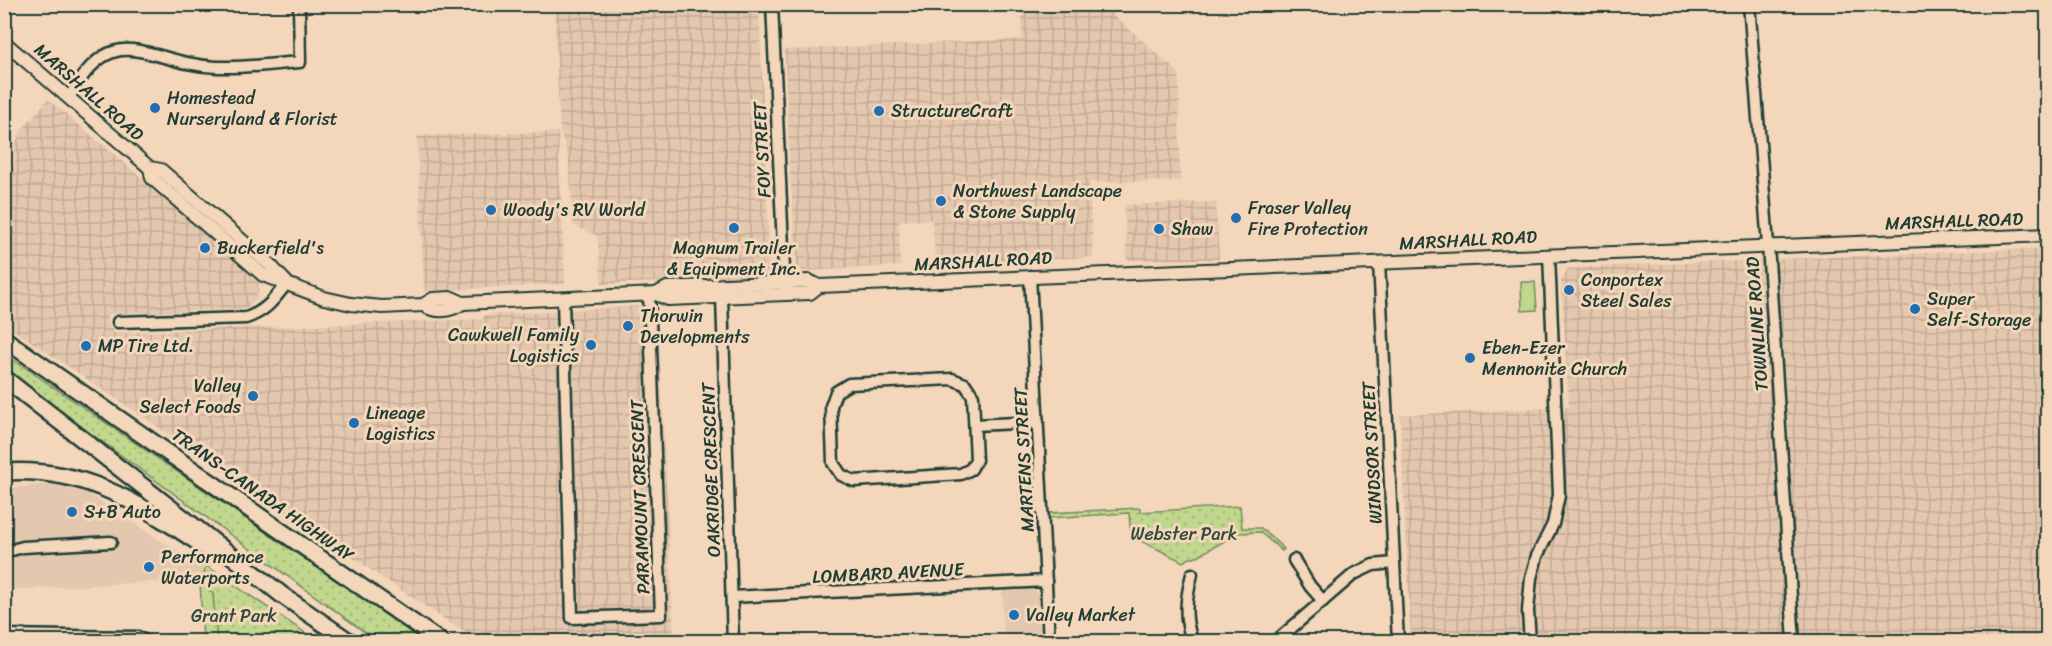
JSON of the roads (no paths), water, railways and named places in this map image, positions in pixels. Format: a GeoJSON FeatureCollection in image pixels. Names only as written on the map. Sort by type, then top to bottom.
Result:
{"type":"FeatureCollection","features":[{"type":"Feature","properties":{"kind":"highway","name":"TRANS-CANADA HIGHWAY"},"geometry":{"type":"LineString","coordinates":[[4,339],[441,642]]}},
{"type":"Feature","properties":{"kind":"highway"},"geometry":{"type":"LineString","coordinates":[[4,378],[282,595]]}},
{"type":"Feature","properties":{"kind":"highway"},"geometry":{"type":"LineString","coordinates":[[4,472],[45,472],[80,478],[135,502],[282,595],[350,642]]}},
{"type":"Feature","properties":{"kind":"main road","name":"MARSHALL ROAD"},"geometry":{"type":"LineString","coordinates":[[4,42],[150,168],[160,170],[270,265],[287,283]]}},
{"type":"Feature","properties":{"kind":"main road","name":"MARSHALL ROAD"},"geometry":{"type":"LineString","coordinates":[[150,168],[152,178],[263,274],[324,298],[351,304],[382,308],[423,305],[433,311],[453,310],[463,303],[653,294],[667,288],[784,288],[810,293],[819,286],[1030,276],[2048,235]]}},
{"type":"Feature","properties":{"kind":"main road"},"geometry":{"type":"LineString","coordinates":[[196,218],[202,214],[222,233],[252,250]]}},
{"type":"Feature","properties":{"kind":"main road","name":"MARSHALL ROAD"},"geometry":{"type":"LineString","coordinates":[[653,294],[668,299],[722,297],[784,288]]}},
{"type":"Feature","properties":{"kind":"street"},"geometry":{"type":"LineString","coordinates":[[69,98],[79,81],[97,60],[112,52],[130,48],[198,65],[216,67],[300,62],[299,4]]}},
{"type":"Feature","properties":{"kind":"street","name":"FOY STREET"},"geometry":{"type":"LineString","coordinates":[[772,4],[784,288]]}},
{"type":"Feature","properties":{"kind":"street","name":"TOWNLINE ROAD"},"geometry":{"type":"LineString","coordinates":[[1749,4],[1768,245],[1794,642]]}},
{"type":"Feature","properties":{"kind":"street"},"geometry":{"type":"LineString","coordinates":[[1530,642],[1528,611],[1531,578],[1537,556],[1553,524],[1559,495],[1549,255]]}},
{"type":"Feature","properties":{"kind":"street","name":"WINDSOR STREET"},"geometry":{"type":"LineString","coordinates":[[1380,262],[1398,642]]}},
{"type":"Feature","properties":{"kind":"street","name":"MARTENS STREET"},"geometry":{"type":"LineString","coordinates":[[1030,276],[1049,642]]}},
{"type":"Feature","properties":{"kind":"street"},"geometry":{"type":"LineString","coordinates":[[118,322],[246,318],[259,314],[268,307],[287,283]]}},
{"type":"Feature","properties":{"kind":"street","name":"PARAMOUNT CRESCENT"},"geometry":{"type":"LineString","coordinates":[[562,299],[572,618],[661,615],[653,294]]}},
{"type":"Feature","properties":{"kind":"street","name":"OAKRIDGE CRESCENT"},"geometry":{"type":"LineString","coordinates":[[722,297],[733,642]]}},
{"type":"Feature","properties":{"kind":"street"},"geometry":{"type":"LineString","coordinates":[[952,379],[965,384],[973,396],[975,425],[976,460],[971,469],[962,474],[854,481],[841,475],[833,463],[831,406],[836,393],[849,384],[952,379]]}},
{"type":"Feature","properties":{"kind":"street"},"geometry":{"type":"LineString","coordinates":[[975,425],[1038,422]]}},
{"type":"Feature","properties":{"kind":"street"},"geometry":{"type":"LineString","coordinates":[[4,552],[23,547],[111,542]]}},
{"type":"Feature","properties":{"kind":"street"},"geometry":{"type":"LineString","coordinates":[[1294,560],[1310,586],[1323,601]]}},
{"type":"Feature","properties":{"kind":"street"},"geometry":{"type":"LineString","coordinates":[[1275,642],[1354,574],[1373,565],[1394,563]]}},
{"type":"Feature","properties":{"kind":"street"},"geometry":{"type":"LineString","coordinates":[[1192,574],[1185,599],[1187,628],[1193,642]]}},
{"type":"Feature","properties":{"kind":"street","name":"LOMBARD AVENUE"},"geometry":{"type":"LineString","coordinates":[[732,597],[1046,581]]}},
{"type":"Feature","properties":{"kind":"street"},"geometry":{"type":"LineString","coordinates":[[4,635],[138,638],[147,642]]}},
{"type":"Feature","properties":{"kind":"place","name":"Homestead Nurseryland & Florist"},"geometry":{"type":"Point","coordinates":[155,108]}},
{"type":"Feature","properties":{"kind":"place","name":"StructureCraft"},"geometry":{"type":"Point","coordinates":[879,111]}},
{"type":"Feature","properties":{"kind":"place","name":"Northwest Landscape & Stone Supply"},"geometry":{"type":"Point","coordinates":[941,201]}},
{"type":"Feature","properties":{"kind":"place","name":"Woody's RV World"},"geometry":{"type":"Point","coordinates":[491,210]}},
{"type":"Feature","properties":{"kind":"place","name":"Fraser Valley Fire Protection"},"geometry":{"type":"Point","coordinates":[1236,218]}},
{"type":"Feature","properties":{"kind":"place","name":"Magnum Trailer & Equipment Inc."},"geometry":{"type":"Point","coordinates":[734,228]}},
{"type":"Feature","properties":{"kind":"place","name":"Shaw"},"geometry":{"type":"Point","coordinates":[1159,229]}},
{"type":"Feature","properties":{"kind":"place","name":"Buckerfield's"},"geometry":{"type":"Point","coordinates":[205,248]}},
{"type":"Feature","properties":{"kind":"place","name":"Conportex Steel Sales"},"geometry":{"type":"Point","coordinates":[1569,290]}},
{"type":"Feature","properties":{"kind":"place","name":"Super Self-Storage"},"geometry":{"type":"Point","coordinates":[1915,309]}},
{"type":"Feature","properties":{"kind":"place","name":"Thorwin Developments"},"geometry":{"type":"Point","coordinates":[628,326]}},
{"type":"Feature","properties":{"kind":"place","name":"Cawkwell Family Logistics"},"geometry":{"type":"Point","coordinates":[591,345]}},
{"type":"Feature","properties":{"kind":"place","name":"MP Tire Ltd."},"geometry":{"type":"Point","coordinates":[86,346]}},
{"type":"Feature","properties":{"kind":"place","name":"Eben-Ezer Mennonite Church"},"geometry":{"type":"Point","coordinates":[1470,358]}},
{"type":"Feature","properties":{"kind":"place","name":"Valley Select Foods"},"geometry":{"type":"Point","coordinates":[253,396]}},
{"type":"Feature","properties":{"kind":"place","name":"Lineage Logistics"},"geometry":{"type":"Point","coordinates":[354,423]}},
{"type":"Feature","properties":{"kind":"place","name":"S+B Auto"},"geometry":{"type":"Point","coordinates":[72,512]}},
{"type":"Feature","properties":{"kind":"place","name":"Performance Waterports"},"geometry":{"type":"Point","coordinates":[149,567]}},
{"type":"Feature","properties":{"kind":"place","name":"Valley Market"},"geometry":{"type":"Point","coordinates":[1014,615]}},
{"type":"Feature","properties":{"kind":"park label","name":"Webster Park"},"geometry":{"type":"Point","coordinates":[1184,534]}},
{"type":"Feature","properties":{"kind":"park label","name":"Grant Park"},"geometry":{"type":"Point","coordinates":[234,616]}}]}
